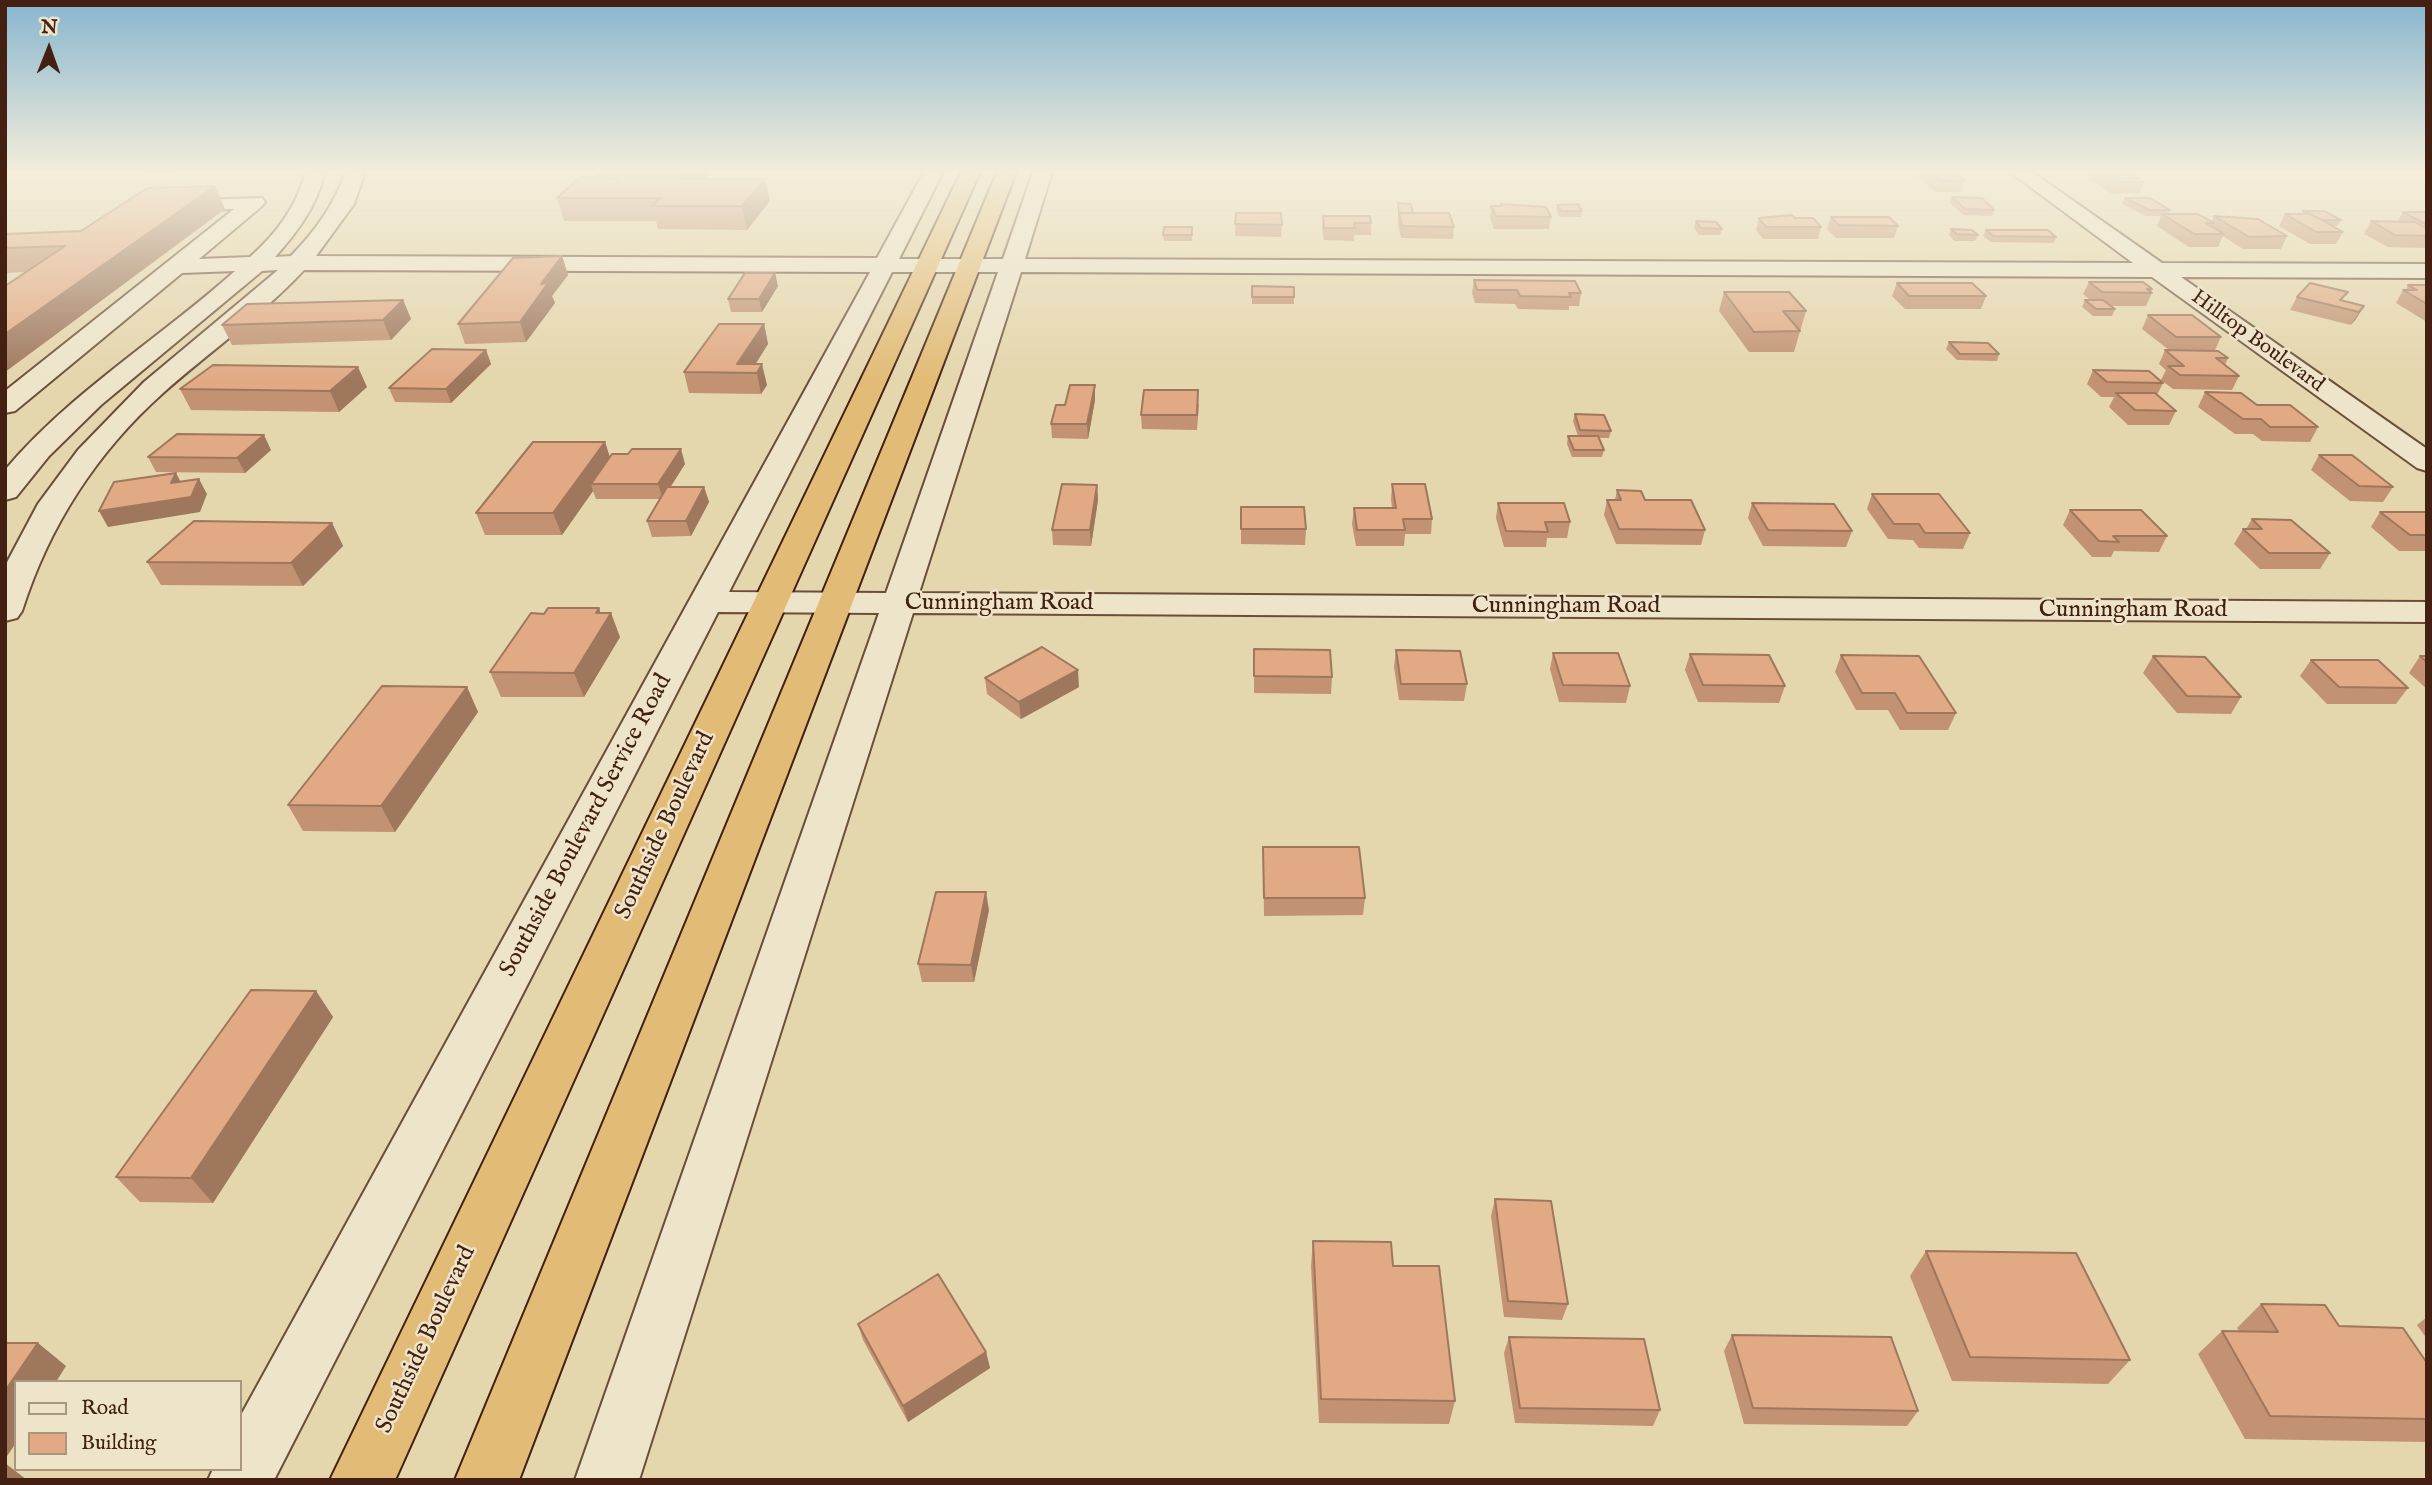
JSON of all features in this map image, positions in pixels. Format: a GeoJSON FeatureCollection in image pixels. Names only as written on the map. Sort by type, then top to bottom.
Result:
{"type":"FeatureCollection","features":[{"type":"Feature","properties":{"kind":"highway","name":"Southside Boulevard"},"geometry":{"type":"LineString","coordinates":[[362,1480],[938,241]]}},
{"type":"Feature","properties":{"kind":"highway"},"geometry":{"type":"LineString","coordinates":[[487,1480],[979,241]]}},
{"type":"Feature","properties":{"kind":"street"},"geometry":{"type":"LineString","coordinates":[[5,405],[177,266],[212,241]]}},
{"type":"Feature","properties":{"kind":"street"},"geometry":{"type":"LineString","coordinates":[[5,491],[19,471],[93,399],[259,264],[279,241]]}},
{"type":"Feature","properties":{"kind":"street"},"geometry":{"type":"LineString","coordinates":[[5,611],[27,553],[51,508],[88,455],[127,412],[298,263],[319,241]]}},
{"type":"Feature","properties":{"kind":"street","name":"Southside Boulevard Service Road"},"geometry":{"type":"LineString","coordinates":[[240,1480],[899,241]]}},
{"type":"Feature","properties":{"kind":"street"},"geometry":{"type":"LineString","coordinates":[[607,1480],[1019,241]]}},
{"type":"Feature","properties":{"kind":"street","name":"Hilltop Boulevard"},"geometry":{"type":"LineString","coordinates":[[2117,241],[2427,462]]}},
{"type":"Feature","properties":{"kind":"street"},"geometry":{"type":"LineString","coordinates":[[177,266],[298,263],[2427,271]]}},
{"type":"Feature","properties":{"kind":"street"},"geometry":{"type":"LineString","coordinates":[[5,416],[93,399]]}},
{"type":"Feature","properties":{"kind":"street","name":"Cunningham Road"},"geometry":{"type":"LineString","coordinates":[[706,602],[2427,612]]}},
{"type":"Feature","properties":{"kind":"building"},"geometry":{"type":"Polygon","coordinates":[[[5,241],[137,241],[5,334],[5,286],[65,246],[5,248],[5,241]]]}},
{"type":"Feature","properties":{"kind":"building"},"geometry":{"type":"Polygon","coordinates":[[[562,256],[541,284],[548,283],[520,322],[458,324],[513,258],[562,256]]]}},
{"type":"Feature","properties":{"kind":"building"},"geometry":{"type":"Polygon","coordinates":[[[745,273],[775,273],[759,299],[728,299],[745,273]]]}},
{"type":"Feature","properties":{"kind":"building"},"geometry":{"type":"Polygon","coordinates":[[[1474,280],[1575,281],[1581,293],[1569,293],[1571,297],[1520,296],[1517,290],[1477,290],[1474,280]]]}},
{"type":"Feature","properties":{"kind":"building"},"geometry":{"type":"Polygon","coordinates":[[[2089,282],[2143,282],[2152,289],[2147,289],[2152,293],[2102,292],[2089,282]]]}},
{"type":"Feature","properties":{"kind":"building"},"geometry":{"type":"Polygon","coordinates":[[[1897,283],[1972,283],[1986,296],[1909,296],[1897,283]]]}},
{"type":"Feature","properties":{"kind":"building"},"geometry":{"type":"Polygon","coordinates":[[[2310,283],[2348,292],[2340,300],[2364,306],[2359,312],[2297,297],[2310,283]]]}},
{"type":"Feature","properties":{"kind":"building"},"geometry":{"type":"Polygon","coordinates":[[[2408,285],[2427,285],[2427,304],[2403,290],[2417,290],[2408,285]]]}},
{"type":"Feature","properties":{"kind":"building"},"geometry":{"type":"Polygon","coordinates":[[[1252,286],[1294,287],[1294,297],[1252,297],[1252,286]]]}},
{"type":"Feature","properties":{"kind":"building"},"geometry":{"type":"Polygon","coordinates":[[[1724,292],[1789,292],[1806,311],[1783,311],[1800,331],[1754,332],[1724,292]]]}},
{"type":"Feature","properties":{"kind":"building"},"geometry":{"type":"Polygon","coordinates":[[[403,300],[383,320],[222,325],[247,304],[403,300]]]}},
{"type":"Feature","properties":{"kind":"building"},"geometry":{"type":"Polygon","coordinates":[[[2085,300],[2103,300],[2115,309],[2096,309],[2085,300]]]}},
{"type":"Feature","properties":{"kind":"building"},"geometry":{"type":"Polygon","coordinates":[[[2148,315],[2192,315],[2221,337],[2176,337],[2148,315]]]}},
{"type":"Feature","properties":{"kind":"building"},"geometry":{"type":"Polygon","coordinates":[[[719,324],[764,324],[737,364],[762,364],[757,373],[684,372],[719,324]]]}},
{"type":"Feature","properties":{"kind":"building"},"geometry":{"type":"Polygon","coordinates":[[[1949,342],[1988,343],[1999,354],[1960,354],[1949,342]]]}},
{"type":"Feature","properties":{"kind":"building"},"geometry":{"type":"Polygon","coordinates":[[[432,349],[486,350],[446,389],[389,388],[432,349]]]}},
{"type":"Feature","properties":{"kind":"building"},"geometry":{"type":"Polygon","coordinates":[[[2165,350],[2218,351],[2228,358],[2216,358],[2239,376],[2180,375],[2168,366],[2184,366],[2165,350]]]}},
{"type":"Feature","properties":{"kind":"building"},"geometry":{"type":"Polygon","coordinates":[[[213,365],[358,367],[330,391],[180,389],[213,365]]]}},
{"type":"Feature","properties":{"kind":"building"},"geometry":{"type":"Polygon","coordinates":[[[2093,370],[2149,371],[2163,383],[2107,382],[2093,370]]]}},
{"type":"Feature","properties":{"kind":"building"},"geometry":{"type":"Polygon","coordinates":[[[1070,385],[1095,385],[1087,424],[1051,424],[1056,405],[1065,405],[1070,385]]]}},
{"type":"Feature","properties":{"kind":"building"},"geometry":{"type":"Polygon","coordinates":[[[1144,390],[1198,390],[1197,415],[1141,415],[1144,390]]]}},
{"type":"Feature","properties":{"kind":"building"},"geometry":{"type":"Polygon","coordinates":[[[2205,392],[2241,393],[2257,405],[2290,405],[2318,427],[2270,427],[2261,419],[2243,419],[2205,392]]]}},
{"type":"Feature","properties":{"kind":"building"},"geometry":{"type":"Polygon","coordinates":[[[2116,393],[2155,393],[2176,411],[2135,410],[2116,393]]]}},
{"type":"Feature","properties":{"kind":"building"},"geometry":{"type":"Polygon","coordinates":[[[1575,414],[1604,415],[1611,431],[1580,430],[1575,414]]]}},
{"type":"Feature","properties":{"kind":"building"},"geometry":{"type":"Polygon","coordinates":[[[177,434],[264,435],[237,458],[148,457],[177,434]]]}},
{"type":"Feature","properties":{"kind":"building"},"geometry":{"type":"Polygon","coordinates":[[[1568,436],[1598,436],[1604,450],[1574,450],[1568,436]]]}},
{"type":"Feature","properties":{"kind":"building"},"geometry":{"type":"Polygon","coordinates":[[[533,442],[605,442],[553,513],[476,513],[533,442]]]}},
{"type":"Feature","properties":{"kind":"building"},"geometry":{"type":"Polygon","coordinates":[[[632,449],[681,449],[658,484],[591,484],[612,454],[628,454],[632,449]]]}},
{"type":"Feature","properties":{"kind":"building"},"geometry":{"type":"Polygon","coordinates":[[[2319,455],[2352,455],[2393,487],[2359,486],[2319,455]]]}},
{"type":"Feature","properties":{"kind":"building"},"geometry":{"type":"Polygon","coordinates":[[[176,473],[171,483],[199,479],[191,497],[99,511],[114,482],[176,473]]]}},
{"type":"Feature","properties":{"kind":"building"},"geometry":{"type":"Polygon","coordinates":[[[1062,484],[1097,485],[1090,530],[1052,530],[1062,484]]]}},
{"type":"Feature","properties":{"kind":"building"},"geometry":{"type":"Polygon","coordinates":[[[1392,484],[1425,484],[1432,519],[1403,519],[1405,530],[1357,530],[1354,508],[1396,508],[1392,484]]]}},
{"type":"Feature","properties":{"kind":"building"},"geometry":{"type":"Polygon","coordinates":[[[667,487],[704,487],[686,521],[647,521],[667,487]]]}},
{"type":"Feature","properties":{"kind":"building"},"geometry":{"type":"Polygon","coordinates":[[[1617,490],[1641,491],[1645,500],[1691,500],[1705,530],[1619,529],[1607,500],[1621,500],[1617,490]]]}},
{"type":"Feature","properties":{"kind":"building"},"geometry":{"type":"Polygon","coordinates":[[[1872,494],[1939,494],[1970,533],[1925,533],[1919,524],[1894,524],[1872,494]]]}},
{"type":"Feature","properties":{"kind":"building"},"geometry":{"type":"Polygon","coordinates":[[[1498,503],[1564,503],[1570,522],[1545,522],[1548,532],[1506,531],[1498,503]]]}},
{"type":"Feature","properties":{"kind":"building"},"geometry":{"type":"Polygon","coordinates":[[[1752,503],[1834,504],[1852,531],[1768,530],[1752,503]]]}},
{"type":"Feature","properties":{"kind":"building"},"geometry":{"type":"Polygon","coordinates":[[[1241,507],[1304,507],[1306,529],[1241,529],[1241,507]]]}},
{"type":"Feature","properties":{"kind":"building"},"geometry":{"type":"Polygon","coordinates":[[[2070,510],[2141,510],[2167,536],[2113,536],[2119,542],[2099,541],[2070,510]]]}},
{"type":"Feature","properties":{"kind":"building"},"geometry":{"type":"Polygon","coordinates":[[[2380,512],[2427,512],[2427,535],[2410,535],[2380,512]]]}},
{"type":"Feature","properties":{"kind":"building"},"geometry":{"type":"Polygon","coordinates":[[[2252,519],[2291,520],[2330,553],[2269,553],[2243,529],[2262,529],[2252,519]]]}},
{"type":"Feature","properties":{"kind":"building"},"geometry":{"type":"Polygon","coordinates":[[[194,521],[332,523],[291,563],[147,562],[194,521]]]}},
{"type":"Feature","properties":{"kind":"building"},"geometry":{"type":"Polygon","coordinates":[[[548,608],[599,608],[596,613],[611,613],[574,673],[490,672],[531,613],[544,614],[548,608]]]}},
{"type":"Feature","properties":{"kind":"building"},"geometry":{"type":"Polygon","coordinates":[[[1042,647],[1078,670],[1019,702],[985,678],[1042,647]]]}},
{"type":"Feature","properties":{"kind":"building"},"geometry":{"type":"Polygon","coordinates":[[[1254,649],[1330,650],[1332,677],[1254,676],[1254,649]]]}},
{"type":"Feature","properties":{"kind":"building"},"geometry":{"type":"Polygon","coordinates":[[[1396,650],[1460,651],[1467,684],[1401,684],[1396,650]]]}},
{"type":"Feature","properties":{"kind":"building"},"geometry":{"type":"Polygon","coordinates":[[[1553,653],[1618,653],[1630,686],[1563,685],[1553,653]]]}},
{"type":"Feature","properties":{"kind":"building"},"geometry":{"type":"Polygon","coordinates":[[[1690,654],[1769,655],[1785,686],[1703,685],[1690,654]]]}},
{"type":"Feature","properties":{"kind":"building"},"geometry":{"type":"Polygon","coordinates":[[[1841,655],[1919,656],[1956,713],[1907,713],[1895,693],[1862,693],[1841,655]]]}},
{"type":"Feature","properties":{"kind":"building"},"geometry":{"type":"Polygon","coordinates":[[[2153,656],[2205,657],[2241,697],[2187,696],[2153,656]]]}},
{"type":"Feature","properties":{"kind":"building"},"geometry":{"type":"Polygon","coordinates":[[[2311,660],[2378,660],[2408,688],[2339,687],[2311,660]]]}},
{"type":"Feature","properties":{"kind":"building"},"geometry":{"type":"Polygon","coordinates":[[[382,686],[467,687],[381,806],[288,805],[382,686]]]}},
{"type":"Feature","properties":{"kind":"building"},"geometry":{"type":"Polygon","coordinates":[[[1263,847],[1359,847],[1365,898],[1264,898],[1263,847]]]}},
{"type":"Feature","properties":{"kind":"building"},"geometry":{"type":"Polygon","coordinates":[[[936,892],[986,892],[971,965],[918,964],[936,892]]]}},
{"type":"Feature","properties":{"kind":"building"},"geometry":{"type":"Polygon","coordinates":[[[251,990],[316,991],[191,1178],[116,1177],[251,990]]]}},
{"type":"Feature","properties":{"kind":"building"},"geometry":{"type":"Polygon","coordinates":[[[1495,1199],[1551,1201],[1568,1304],[1508,1301],[1495,1199]]]}},
{"type":"Feature","properties":{"kind":"building"},"geometry":{"type":"Polygon","coordinates":[[[1313,1241],[1391,1242],[1393,1266],[1439,1266],[1455,1401],[1321,1399],[1313,1241]]]}},
{"type":"Feature","properties":{"kind":"building"},"geometry":{"type":"Polygon","coordinates":[[[1926,1251],[2076,1253],[2130,1360],[1970,1357],[1926,1251]]]}},
{"type":"Feature","properties":{"kind":"building"},"geometry":{"type":"Polygon","coordinates":[[[938,1274],[986,1352],[903,1406],[858,1324],[938,1274]]]}},
{"type":"Feature","properties":{"kind":"building"},"geometry":{"type":"Polygon","coordinates":[[[2261,1304],[2325,1305],[2339,1326],[2403,1328],[2427,1363],[2427,1419],[2270,1416],[2222,1331],[2278,1332],[2261,1304]]]}},
{"type":"Feature","properties":{"kind":"building"},"geometry":{"type":"Polygon","coordinates":[[[1732,1335],[1891,1337],[1918,1411],[1753,1408],[1732,1335]]]}},
{"type":"Feature","properties":{"kind":"building"},"geometry":{"type":"Polygon","coordinates":[[[1509,1337],[1644,1339],[1660,1410],[1520,1408],[1509,1337]]]}},
{"type":"Feature","properties":{"kind":"building"},"geometry":{"type":"Polygon","coordinates":[[[5,1343],[38,1343],[5,1391],[5,1343]]]}}]}
